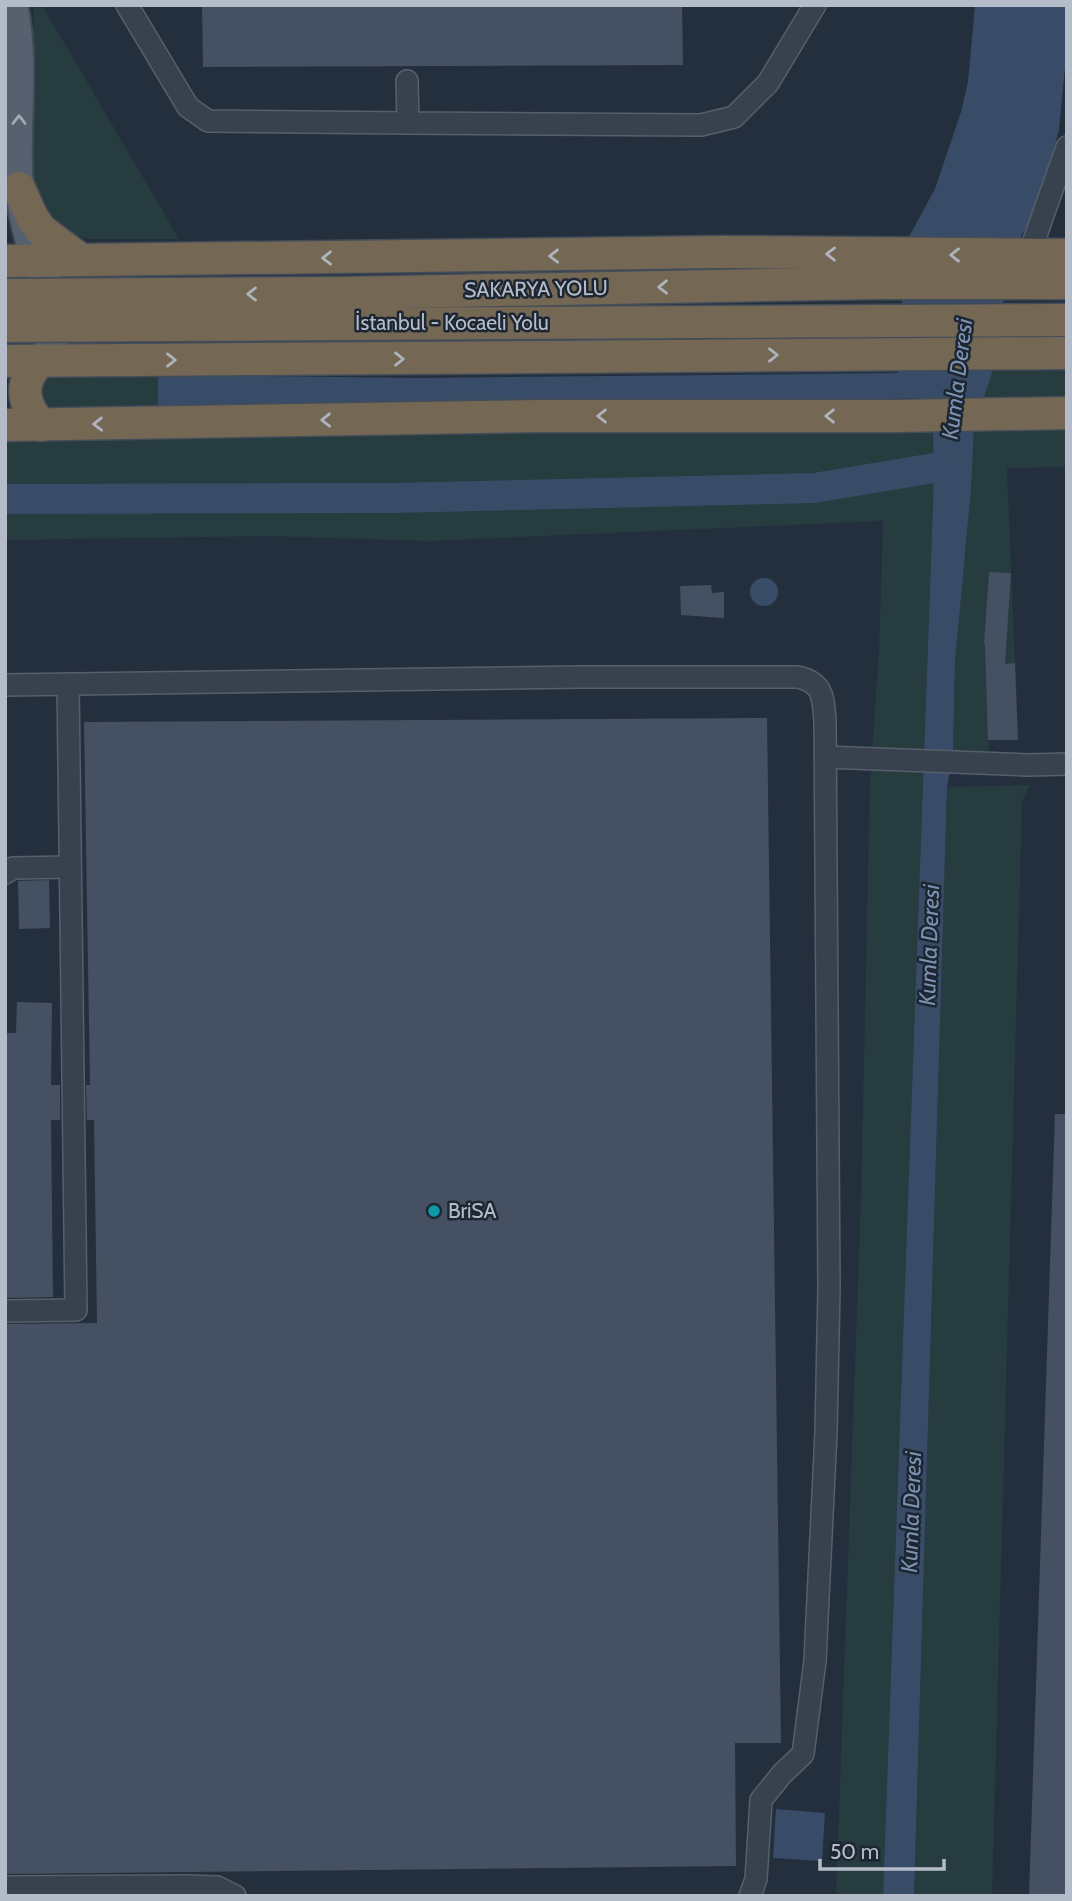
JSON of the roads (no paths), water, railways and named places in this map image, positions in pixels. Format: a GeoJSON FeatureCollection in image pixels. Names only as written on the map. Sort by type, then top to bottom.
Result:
{"type":"FeatureCollection","features":[{"type":"Feature","properties":{"kind":"highway"},"geometry":{"type":"LineString","coordinates":[[19,188],[41,230],[81,260]]}},
{"type":"Feature","properties":{"kind":"highway"},"geometry":{"type":"LineString","coordinates":[[21,261],[723,253],[901,269]]}},
{"type":"Feature","properties":{"kind":"highway"},"geometry":{"type":"LineString","coordinates":[[589,255],[872,282]]}},
{"type":"Feature","properties":{"kind":"highway"},"geometry":{"type":"LineString","coordinates":[[1016,264],[1067,256]]}},
{"type":"Feature","properties":{"kind":"highway"},"geometry":{"type":"LineString","coordinates":[[115,360],[103,348],[96,334],[93,309],[98,286],[108,273],[125,260]]}},
{"type":"Feature","properties":{"kind":"highway","name":"SAKARYA YOLU"},"geometry":{"type":"LineString","coordinates":[[5,295],[343,309],[872,282],[901,269],[1016,264],[1067,283]]}},
{"type":"Feature","properties":{"kind":"highway","name":"İstanbul - Kocaeli Yolu"},"geometry":{"type":"LineString","coordinates":[[5,326],[343,309],[844,321],[1067,320]]}},
{"type":"Feature","properties":{"kind":"highway"},"geometry":{"type":"LineString","coordinates":[[603,355],[844,321]]}},
{"type":"Feature","properties":{"kind":"highway"},"geometry":{"type":"LineString","coordinates":[[5,361],[1067,353]]}},
{"type":"Feature","properties":{"kind":"highway"},"geometry":{"type":"LineString","coordinates":[[41,361],[31,372],[25,393],[30,414],[41,425]]}},
{"type":"Feature","properties":{"kind":"highway"},"geometry":{"type":"LineString","coordinates":[[5,425],[542,416],[1067,413]]}},
{"type":"Feature","properties":{"kind":"main road"},"geometry":{"type":"LineString","coordinates":[[13,5],[18,32],[19,63],[21,261],[56,294],[62,313],[57,336],[41,361]]}},
{"type":"Feature","properties":{"kind":"street"},"geometry":{"type":"LineString","coordinates":[[129,6],[188,107],[208,121],[701,125],[734,117],[768,83],[816,5]]}},
{"type":"Feature","properties":{"kind":"street"},"geometry":{"type":"LineString","coordinates":[[407,81],[408,123]]}},
{"type":"Feature","properties":{"kind":"street"},"geometry":{"type":"LineString","coordinates":[[1016,264],[1067,147]]}},
{"type":"Feature","properties":{"kind":"street"},"geometry":{"type":"LineString","coordinates":[[5,685],[579,677],[798,677],[810,680],[819,688],[824,702],[826,757],[829,1287],[816,1661],[803,1754],[761,1800],[756,1879],[750,1896]]}},
{"type":"Feature","properties":{"kind":"street"},"geometry":{"type":"LineString","coordinates":[[5,1311],[76,1310],[68,684]]}},
{"type":"Feature","properties":{"kind":"street"},"geometry":{"type":"LineString","coordinates":[[826,757],[1067,764]]}},
{"type":"Feature","properties":{"kind":"street"},"geometry":{"type":"LineString","coordinates":[[5,873],[13,868],[71,867]]}},
{"type":"Feature","properties":{"kind":"street"},"geometry":{"type":"LineString","coordinates":[[5,1887],[217,1887],[235,1896]]}},
{"type":"Feature","properties":{"kind":"water","name":"Kumla Deresi"},"geometry":{"type":"Polygon","coordinates":[[[975,5],[1067,5],[1067,46],[1059,130],[1035,213],[1010,255],[994,367],[974,427],[955,662],[953,752],[947,787],[914,1896],[883,1896],[934,476],[932,398],[158,410],[158,375],[420,378],[898,373],[903,283],[899,255],[935,189],[961,112],[968,82],[975,5]]]}},
{"type":"Feature","properties":{"kind":"water"},"geometry":{"type":"Polygon","coordinates":[[[764,578],[774,582],[778,592],[774,602],[764,606],[754,602],[750,592],[754,582],[764,578]]]}},
{"type":"Feature","properties":{"kind":"water"},"geometry":{"type":"Polygon","coordinates":[[[776,1809],[825,1813],[822,1861],[773,1858],[776,1809]]]}},
{"type":"Feature","properties":{"kind":"waterway"},"geometry":{"type":"LineString","coordinates":[[5,499],[393,498],[814,488],[946,466]]}},
{"type":"Feature","properties":{"kind":"place","name":"BriSA"},"geometry":{"type":"Point","coordinates":[434,1211]}}]}
